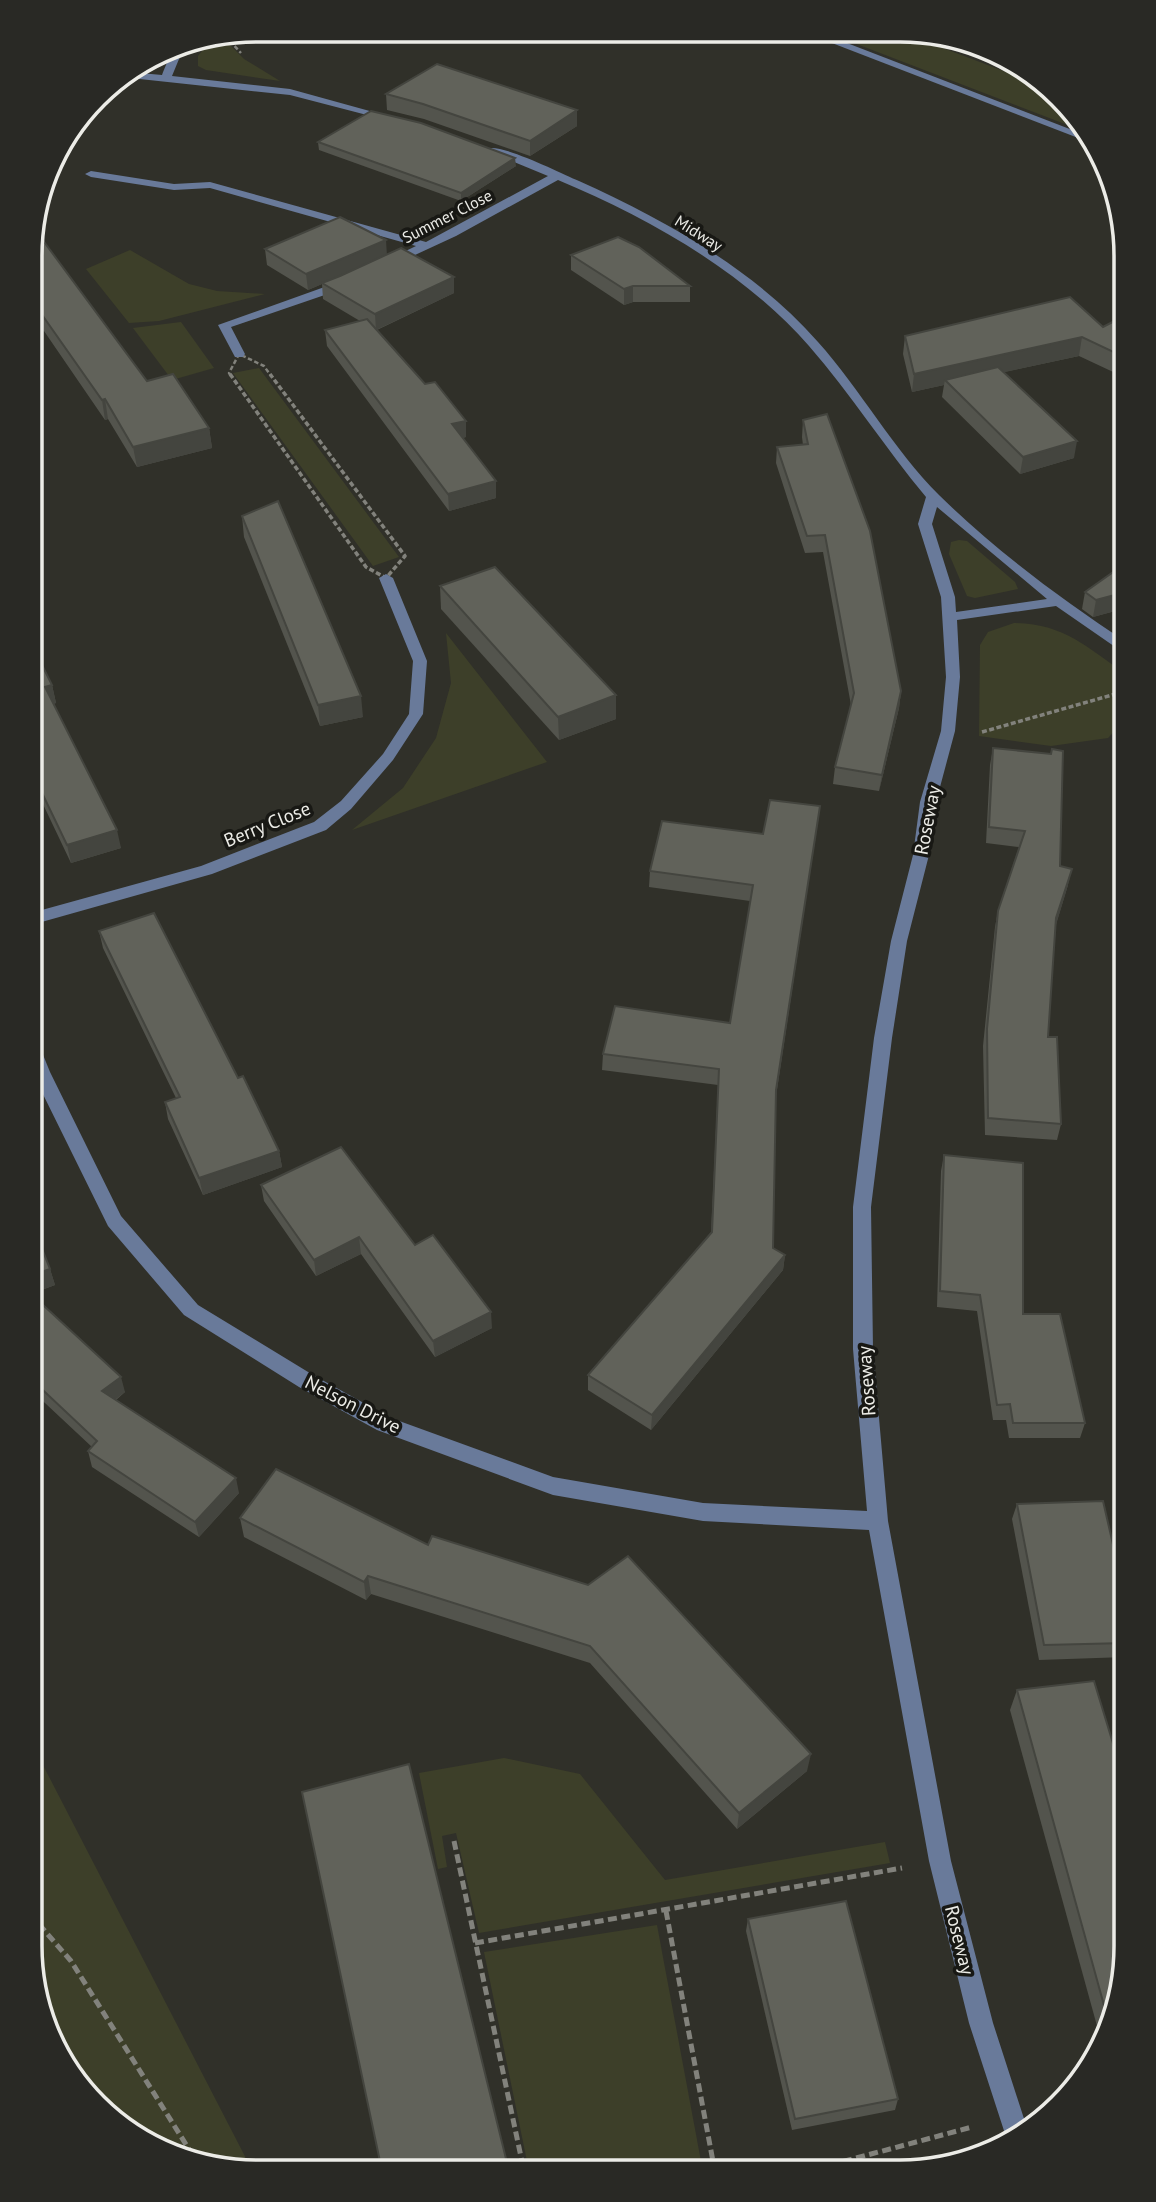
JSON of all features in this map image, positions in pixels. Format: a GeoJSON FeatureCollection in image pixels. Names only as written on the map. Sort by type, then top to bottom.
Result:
{"type":"FeatureCollection","features":[{"type":"Feature","properties":{"kind":"street"},"geometry":{"type":"LineString","coordinates":[[834,42],[1077,135]]}},
{"type":"Feature","properties":{"kind":"street"},"geometry":{"type":"LineString","coordinates":[[166,77],[174,59]]}},
{"type":"Feature","properties":{"kind":"street"},"geometry":{"type":"LineString","coordinates":[[142,76],[290,92],[404,122]]}},
{"type":"Feature","properties":{"kind":"street","name":"Midway"},"geometry":{"type":"LineString","coordinates":[[484,146],[599,194],[669,232],[768,299],[823,354],[901,459],[933,497],[1007,561],[1114,639]]}},
{"type":"Feature","properties":{"kind":"street"},"geometry":{"type":"LineString","coordinates":[[91,174],[174,187],[210,186],[425,245]]}},
{"type":"Feature","properties":{"kind":"street","name":"Summer Close"},"geometry":{"type":"LineString","coordinates":[[375,269],[452,234],[556,176]]}},
{"type":"Feature","properties":{"kind":"street"},"geometry":{"type":"LineString","coordinates":[[239,355],[224,325],[350,281]]}},
{"type":"Feature","properties":{"kind":"street","name":"Roseway"},"geometry":{"type":"LineString","coordinates":[[933,497],[925,524],[948,597],[953,677],[948,731],[928,802],[921,855],[899,941],[883,1038],[862,1207],[863,1349],[878,1521],[940,1861],[981,2023],[1015,2126]]}},
{"type":"Feature","properties":{"kind":"street","name":"Berry Close"},"geometry":{"type":"LineString","coordinates":[[42,916],[206,870],[320,826],[346,806],[388,757],[416,714],[420,661],[386,578]]}},
{"type":"Feature","properties":{"kind":"street"},"geometry":{"type":"LineString","coordinates":[[951,617],[1060,600]]}},
{"type":"Feature","properties":{"kind":"street","name":"Nelson Drive"},"geometry":{"type":"LineString","coordinates":[[42,1074],[114,1221],[191,1310],[306,1381],[384,1424],[553,1486],[703,1512],[878,1521]]}},
{"type":"Feature","properties":{"kind":"path"},"geometry":{"type":"LineString","coordinates":[[239,355],[264,366],[405,556],[386,578],[366,567],[229,373],[239,355]]}},
{"type":"Feature","properties":{"kind":"path"},"geometry":{"type":"LineString","coordinates":[[948,731],[985,732],[1114,694]]}},
{"type":"Feature","properties":{"kind":"path"},"geometry":{"type":"LineString","coordinates":[[454,1841],[522,2160]]}},
{"type":"Feature","properties":{"kind":"path"},"geometry":{"type":"LineString","coordinates":[[475,1943],[940,1861]]}},
{"type":"Feature","properties":{"kind":"path"},"geometry":{"type":"LineString","coordinates":[[666,1911],[713,2160]]}},
{"type":"Feature","properties":{"kind":"path"},"geometry":{"type":"LineString","coordinates":[[42,1928],[71,1961],[189,2149]]}},
{"type":"Feature","properties":{"kind":"path"},"geometry":{"type":"LineString","coordinates":[[849,2160],[1012,2117]]}},
{"type":"Feature","properties":{"kind":"green space"},"geometry":{"type":"Polygon","coordinates":[[[851,42],[935,45],[1013,74],[1041,95],[1069,126],[851,42]]]}},
{"type":"Feature","properties":{"kind":"green space"},"geometry":{"type":"Polygon","coordinates":[[[229,44],[244,59],[280,81],[206,70],[198,66],[198,56],[204,48],[229,44]]]}},
{"type":"Feature","properties":{"kind":"green space"},"geometry":{"type":"Polygon","coordinates":[[[130,250],[189,284],[217,291],[265,294],[159,321],[129,323],[86,269],[130,250]]]}},
{"type":"Feature","properties":{"kind":"green space"},"geometry":{"type":"Polygon","coordinates":[[[181,322],[214,368],[172,380],[133,328],[181,322]]]}},
{"type":"Feature","properties":{"kind":"green space"},"geometry":{"type":"Polygon","coordinates":[[[259,368],[399,557],[373,566],[233,373],[259,368]]]}},
{"type":"Feature","properties":{"kind":"green space"},"geometry":{"type":"Polygon","coordinates":[[[967,541],[1015,582],[1018,589],[975,598],[967,596],[949,554],[951,542],[967,541]]]}},
{"type":"Feature","properties":{"kind":"green space"},"geometry":{"type":"Polygon","coordinates":[[[1014,623],[1047,628],[1074,639],[1114,666],[1114,732],[1108,738],[1051,746],[979,736],[980,645],[988,632],[1014,623]]]}},
{"type":"Feature","properties":{"kind":"green space"},"geometry":{"type":"Polygon","coordinates":[[[446,633],[547,762],[352,830],[403,788],[436,738],[451,683],[446,633]]]}},
{"type":"Feature","properties":{"kind":"green space"},"geometry":{"type":"Polygon","coordinates":[[[504,1758],[580,1774],[665,1880],[885,1842],[890,1863],[479,1933],[456,1833],[442,1836],[447,1867],[438,1869],[419,1773],[504,1758]]]}},
{"type":"Feature","properties":{"kind":"green space"},"geometry":{"type":"Polygon","coordinates":[[[42,1763],[246,2159],[201,2153],[174,2144],[126,2116],[86,2076],[64,2040],[53,2015],[44,1974],[42,1763]]]}},
{"type":"Feature","properties":{"kind":"green space"},"geometry":{"type":"Polygon","coordinates":[[[657,1925],[701,2160],[527,2160],[484,1952],[657,1925]]]}},
{"type":"Feature","properties":{"kind":"building"},"geometry":{"type":"Polygon","coordinates":[[[437,64],[577,110],[530,141],[386,94],[437,64]]]}},
{"type":"Feature","properties":{"kind":"building"},"geometry":{"type":"Polygon","coordinates":[[[371,111],[421,123],[515,158],[461,193],[318,142],[371,111]]]}},
{"type":"Feature","properties":{"kind":"building"},"geometry":{"type":"Polygon","coordinates":[[[340,217],[386,240],[306,274],[265,249],[340,217]]]}},
{"type":"Feature","properties":{"kind":"building"},"geometry":{"type":"Polygon","coordinates":[[[618,237],[639,247],[690,286],[633,286],[624,289],[571,255],[618,237]]]}},
{"type":"Feature","properties":{"kind":"building"},"geometry":{"type":"Polygon","coordinates":[[[43,241],[147,381],[173,374],[209,428],[133,447],[105,399],[102,400],[42,315],[43,241]]]}},
{"type":"Feature","properties":{"kind":"building"},"geometry":{"type":"Polygon","coordinates":[[[401,248],[454,277],[375,314],[322,283],[340,276],[401,248]]]}},
{"type":"Feature","properties":{"kind":"building"},"geometry":{"type":"Polygon","coordinates":[[[1070,297],[1103,327],[1114,321],[1114,352],[1082,337],[914,374],[905,336],[1070,297]]]}},
{"type":"Feature","properties":{"kind":"building"},"geometry":{"type":"Polygon","coordinates":[[[367,319],[425,384],[435,382],[466,421],[452,424],[496,481],[448,494],[325,330],[367,319]]]}},
{"type":"Feature","properties":{"kind":"building"},"geometry":{"type":"Polygon","coordinates":[[[998,367],[1077,441],[1023,457],[945,380],[998,367]]]}},
{"type":"Feature","properties":{"kind":"building"},"geometry":{"type":"Polygon","coordinates":[[[827,414],[870,531],[901,691],[882,775],[835,767],[854,693],[825,535],[807,536],[777,447],[808,444],[803,420],[827,414]]]}},
{"type":"Feature","properties":{"kind":"building"},"geometry":{"type":"Polygon","coordinates":[[[278,501],[361,696],[318,705],[242,516],[278,501]]]}},
{"type":"Feature","properties":{"kind":"building"},"geometry":{"type":"Polygon","coordinates":[[[495,567],[616,695],[558,717],[440,586],[495,567]]]}},
{"type":"Feature","properties":{"kind":"building"},"geometry":{"type":"Polygon","coordinates":[[[1114,571],[1114,595],[1096,600],[1085,592],[1114,571]]]}},
{"type":"Feature","properties":{"kind":"building"},"geometry":{"type":"Polygon","coordinates":[[[42,665],[52,685],[45,687],[117,830],[67,845],[42,793],[42,665]]]}},
{"type":"Feature","properties":{"kind":"building"},"geometry":{"type":"Polygon","coordinates":[[[993,748],[1051,754],[1052,749],[1063,751],[1060,866],[1072,869],[1056,918],[1048,1037],[1057,1037],[1061,1124],[988,1118],[987,1029],[998,911],[1025,831],[989,827],[993,748]]]}},
{"type":"Feature","properties":{"kind":"building"},"geometry":{"type":"Polygon","coordinates":[[[770,800],[820,806],[776,1090],[773,1248],[785,1255],[652,1415],[588,1375],[712,1232],[719,1069],[603,1054],[615,1006],[730,1023],[753,885],[650,871],[662,821],[763,834],[770,800]]]}},
{"type":"Feature","properties":{"kind":"building"},"geometry":{"type":"Polygon","coordinates":[[[154,913],[238,1078],[243,1076],[279,1151],[199,1178],[165,1102],[180,1097],[99,931],[154,913]]]}},
{"type":"Feature","properties":{"kind":"building"},"geometry":{"type":"Polygon","coordinates":[[[341,1147],[415,1245],[433,1235],[491,1312],[433,1341],[359,1237],[314,1260],[261,1185],[341,1147]]]}},
{"type":"Feature","properties":{"kind":"building"},"geometry":{"type":"Polygon","coordinates":[[[944,1155],[1023,1163],[1023,1314],[1060,1314],[1085,1423],[1013,1423],[1010,1404],[997,1405],[980,1295],[940,1291],[944,1155]]]}},
{"type":"Feature","properties":{"kind":"building"},"geometry":{"type":"Polygon","coordinates":[[[42,1249],[50,1269],[42,1272],[42,1249]]]}},
{"type":"Feature","properties":{"kind":"building"},"geometry":{"type":"Polygon","coordinates":[[[42,1304],[121,1377],[102,1391],[236,1478],[195,1522],[88,1451],[97,1441],[42,1389],[42,1304]]]}},
{"type":"Feature","properties":{"kind":"building"},"geometry":{"type":"Polygon","coordinates":[[[276,1469],[428,1545],[432,1536],[588,1585],[628,1556],[811,1754],[739,1813],[590,1646],[368,1576],[364,1582],[240,1518],[276,1469]]]}},
{"type":"Feature","properties":{"kind":"building"},"geometry":{"type":"Polygon","coordinates":[[[1103,1501],[1114,1549],[1114,1643],[1044,1645],[1017,1504],[1103,1501]]]}},
{"type":"Feature","properties":{"kind":"building"},"geometry":{"type":"Polygon","coordinates":[[[1094,1681],[1114,1747],[1114,1960],[1105,2008],[1017,1690],[1094,1681]]]}},
{"type":"Feature","properties":{"kind":"building"},"geometry":{"type":"Polygon","coordinates":[[[409,1764],[506,2160],[380,2160],[302,1792],[409,1764]]]}},
{"type":"Feature","properties":{"kind":"building"},"geometry":{"type":"Polygon","coordinates":[[[846,1901],[898,2099],[795,2119],[748,1919],[846,1901]]]}}]}
